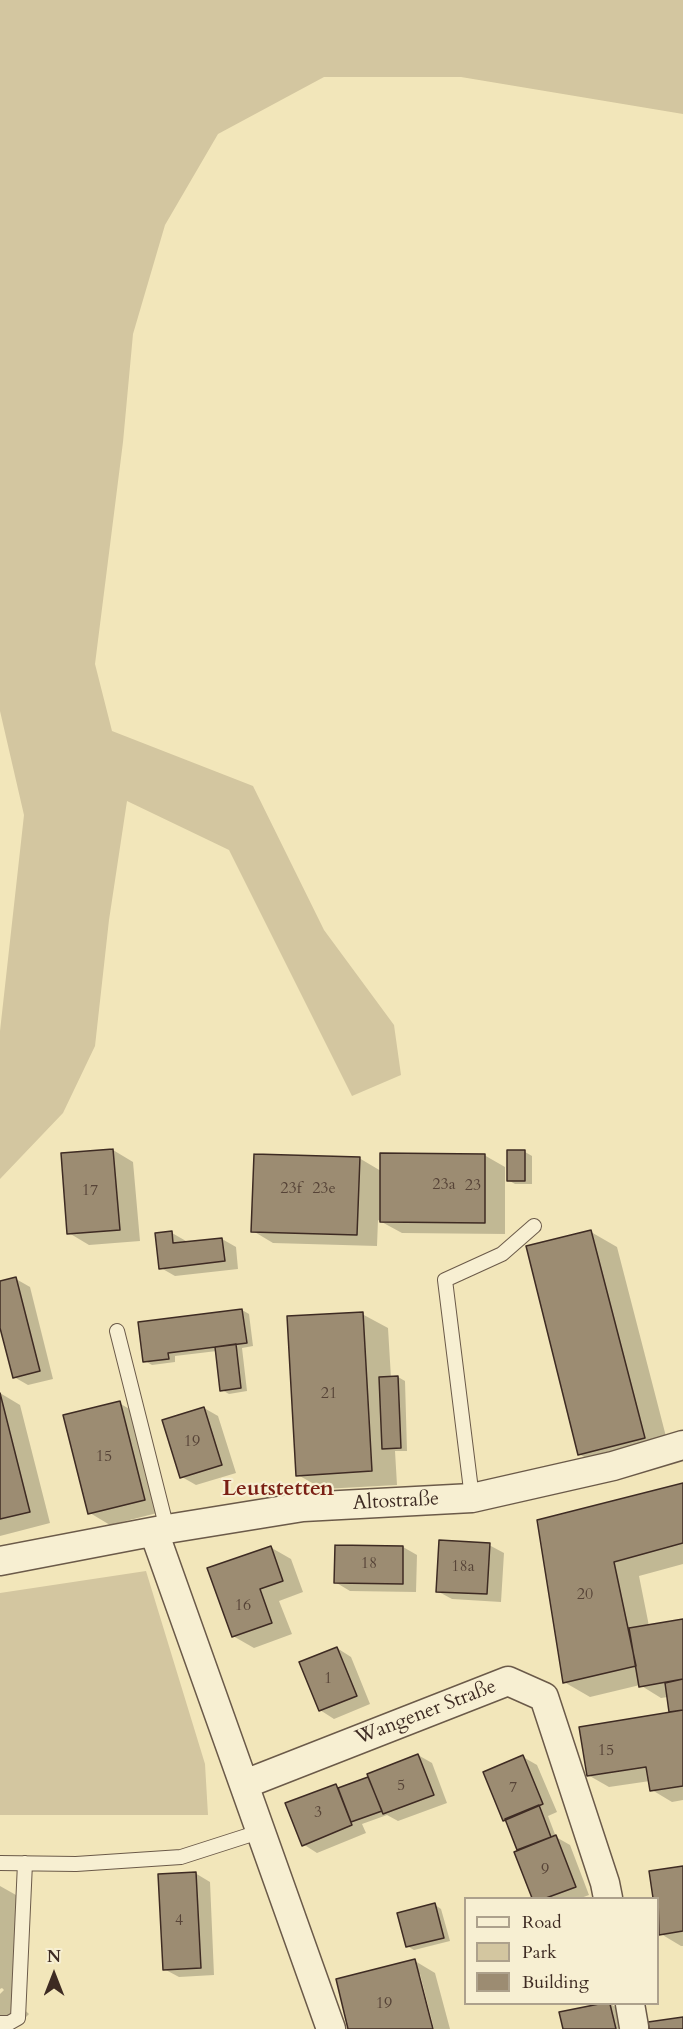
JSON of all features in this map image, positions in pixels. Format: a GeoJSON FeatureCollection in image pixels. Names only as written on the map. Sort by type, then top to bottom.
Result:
{"type":"FeatureCollection","features":[{"type":"Feature","properties":{"kind":"street","name":"Altostraße"},"geometry":{"type":"LineString","coordinates":[[0,1561],[303,1507],[472,1498],[613,1466],[683,1446]]}},
{"type":"Feature","properties":{"kind":"street"},"geometry":{"type":"LineString","coordinates":[[161,1531],[245,1784],[331,2029]]}},
{"type":"Feature","properties":{"kind":"street","name":"Wangener Straße"},"geometry":{"type":"LineString","coordinates":[[245,1784],[508,1681],[544,1697],[608,1897]]}},
{"type":"Feature","properties":{"kind":"lane"},"geometry":{"type":"LineString","coordinates":[[472,1498],[445,1280],[502,1254],[534,1226]]}},
{"type":"Feature","properties":{"kind":"lane"},"geometry":{"type":"LineString","coordinates":[[117,1331],[161,1531]]}},
{"type":"Feature","properties":{"kind":"lane"},"geometry":{"type":"LineString","coordinates":[[0,1863],[76,1864],[181,1857],[262,1831]]}},
{"type":"Feature","properties":{"kind":"lane"},"geometry":{"type":"LineString","coordinates":[[0,2023],[9,2023],[18,2018],[25,1863]]}},
{"type":"Feature","properties":{"kind":"green space"},"geometry":{"type":"Polygon","coordinates":[[[0,0],[683,0],[683,114],[461,77],[324,77],[218,134],[165,225],[133,334],[123,442],[95,664],[112,731],[253,786],[324,930],[394,1025],[401,1075],[352,1096],[229,850],[127,801],[109,920],[95,1046],[63,1113],[0,1179],[0,1031],[24,815],[0,711],[0,0]]]}},
{"type":"Feature","properties":{"kind":"green space"},"geometry":{"type":"Polygon","coordinates":[[[146,1571],[205,1764],[208,1815],[0,1815],[0,1593],[146,1571]]]}},
{"type":"Feature","properties":{"kind":"building"},"geometry":{"type":"Polygon","coordinates":[[[113,1149],[120,1230],[67,1234],[61,1153],[113,1149]]]}},
{"type":"Feature","properties":{"kind":"building"},"geometry":{"type":"Polygon","coordinates":[[[507,1150],[525,1150],[525,1181],[507,1181],[507,1150]]]}},
{"type":"Feature","properties":{"kind":"building"},"geometry":{"type":"Polygon","coordinates":[[[380,1153],[485,1154],[485,1223],[380,1222],[380,1153]]]}},
{"type":"Feature","properties":{"kind":"building"},"geometry":{"type":"Polygon","coordinates":[[[254,1154],[360,1157],[357,1235],[251,1232],[254,1154]]]}},
{"type":"Feature","properties":{"kind":"building"},"geometry":{"type":"Polygon","coordinates":[[[591,1230],[645,1438],[578,1455],[526,1246],[591,1230]]]}},
{"type":"Feature","properties":{"kind":"building"},"geometry":{"type":"Polygon","coordinates":[[[172,1231],[173,1243],[222,1238],[225,1261],[159,1269],[155,1233],[172,1231]]]}},
{"type":"Feature","properties":{"kind":"building"},"geometry":{"type":"Polygon","coordinates":[[[16,1277],[40,1371],[13,1378],[0,1328],[0,1281],[16,1277]]]}},
{"type":"Feature","properties":{"kind":"building"},"geometry":{"type":"Polygon","coordinates":[[[242,1309],[247,1343],[168,1353],[169,1359],[143,1362],[138,1322],[242,1309]]]}},
{"type":"Feature","properties":{"kind":"building"},"geometry":{"type":"Polygon","coordinates":[[[363,1312],[372,1471],[296,1476],[287,1316],[363,1312]]]}},
{"type":"Feature","properties":{"kind":"building"},"geometry":{"type":"Polygon","coordinates":[[[236,1344],[241,1388],[220,1391],[215,1347],[236,1344]]]}},
{"type":"Feature","properties":{"kind":"building"},"geometry":{"type":"Polygon","coordinates":[[[398,1376],[401,1448],[382,1449],[379,1377],[398,1376]]]}},
{"type":"Feature","properties":{"kind":"building"},"geometry":{"type":"Polygon","coordinates":[[[0,1393],[30,1512],[0,1519],[0,1393]]]}},
{"type":"Feature","properties":{"kind":"building"},"geometry":{"type":"Polygon","coordinates":[[[120,1401],[145,1500],[88,1514],[63,1415],[120,1401]]]}},
{"type":"Feature","properties":{"kind":"building"},"geometry":{"type":"Polygon","coordinates":[[[204,1407],[222,1465],[180,1478],[162,1420],[204,1407]]]}},
{"type":"Feature","properties":{"kind":"building"},"geometry":{"type":"Polygon","coordinates":[[[683,1483],[683,1543],[614,1562],[636,1666],[563,1683],[537,1520],[683,1483]]]}},
{"type":"Feature","properties":{"kind":"building"},"geometry":{"type":"Polygon","coordinates":[[[439,1540],[490,1543],[487,1594],[436,1592],[439,1540]]]}},
{"type":"Feature","properties":{"kind":"building"},"geometry":{"type":"Polygon","coordinates":[[[335,1545],[403,1546],[403,1584],[334,1583],[335,1545]]]}},
{"type":"Feature","properties":{"kind":"building"},"geometry":{"type":"Polygon","coordinates":[[[271,1546],[283,1581],[260,1589],[272,1623],[232,1637],[207,1568],[271,1546]]]}},
{"type":"Feature","properties":{"kind":"building"},"geometry":{"type":"Polygon","coordinates":[[[683,1619],[683,1679],[639,1687],[629,1628],[683,1619]]]}},
{"type":"Feature","properties":{"kind":"building"},"geometry":{"type":"Polygon","coordinates":[[[337,1647],[357,1696],[319,1711],[299,1662],[337,1647]]]}},
{"type":"Feature","properties":{"kind":"building"},"geometry":{"type":"Polygon","coordinates":[[[683,1679],[683,1710],[669,1712],[665,1683],[683,1679]]]}},
{"type":"Feature","properties":{"kind":"building"},"geometry":{"type":"Polygon","coordinates":[[[683,1710],[683,1786],[650,1791],[646,1767],[587,1776],[579,1727],[683,1710]]]}},
{"type":"Feature","properties":{"kind":"building"},"geometry":{"type":"Polygon","coordinates":[[[418,1754],[434,1795],[383,1814],[367,1774],[418,1754]]]}},
{"type":"Feature","properties":{"kind":"building"},"geometry":{"type":"Polygon","coordinates":[[[523,1755],[543,1804],[503,1821],[483,1772],[523,1755]]]}},
{"type":"Feature","properties":{"kind":"building"},"geometry":{"type":"Polygon","coordinates":[[[368,1777],[382,1811],[351,1822],[338,1788],[368,1777]]]}},
{"type":"Feature","properties":{"kind":"building"},"geometry":{"type":"Polygon","coordinates":[[[336,1784],[352,1825],[302,1846],[285,1803],[336,1784]]]}},
{"type":"Feature","properties":{"kind":"building"},"geometry":{"type":"Polygon","coordinates":[[[539,1805],[551,1837],[517,1850],[505,1819],[539,1805]]]}},
{"type":"Feature","properties":{"kind":"building"},"geometry":{"type":"Polygon","coordinates":[[[556,1835],[576,1887],[549,1897],[532,1897],[514,1852],[556,1835]]]}},
{"type":"Feature","properties":{"kind":"building"},"geometry":{"type":"Polygon","coordinates":[[[683,1866],[683,1931],[659,1935],[659,1897],[653,1897],[649,1871],[683,1866]]]}},
{"type":"Feature","properties":{"kind":"building"},"geometry":{"type":"Polygon","coordinates":[[[196,1872],[201,1968],[163,1970],[158,1874],[196,1872]]]}},
{"type":"Feature","properties":{"kind":"building"},"geometry":{"type":"Polygon","coordinates":[[[435,1903],[444,1938],[406,1947],[397,1913],[435,1903]]]}},
{"type":"Feature","properties":{"kind":"building"},"geometry":{"type":"Polygon","coordinates":[[[415,1959],[433,2029],[348,2029],[336,1979],[415,1959]]]}},
{"type":"Feature","properties":{"kind":"building"},"geometry":{"type":"Polygon","coordinates":[[[594,2005],[610,2005],[616,2029],[563,2029],[559,2012],[594,2005]]]}},
{"type":"Feature","properties":{"kind":"building"},"geometry":{"type":"Polygon","coordinates":[[[683,2017],[683,2029],[649,2029],[648,2022],[683,2017]]]}},
{"type":"Feature","properties":{"kind":"district","name":"Leutstetten"},"geometry":{"type":"Point","coordinates":[278,1490]}}]}
